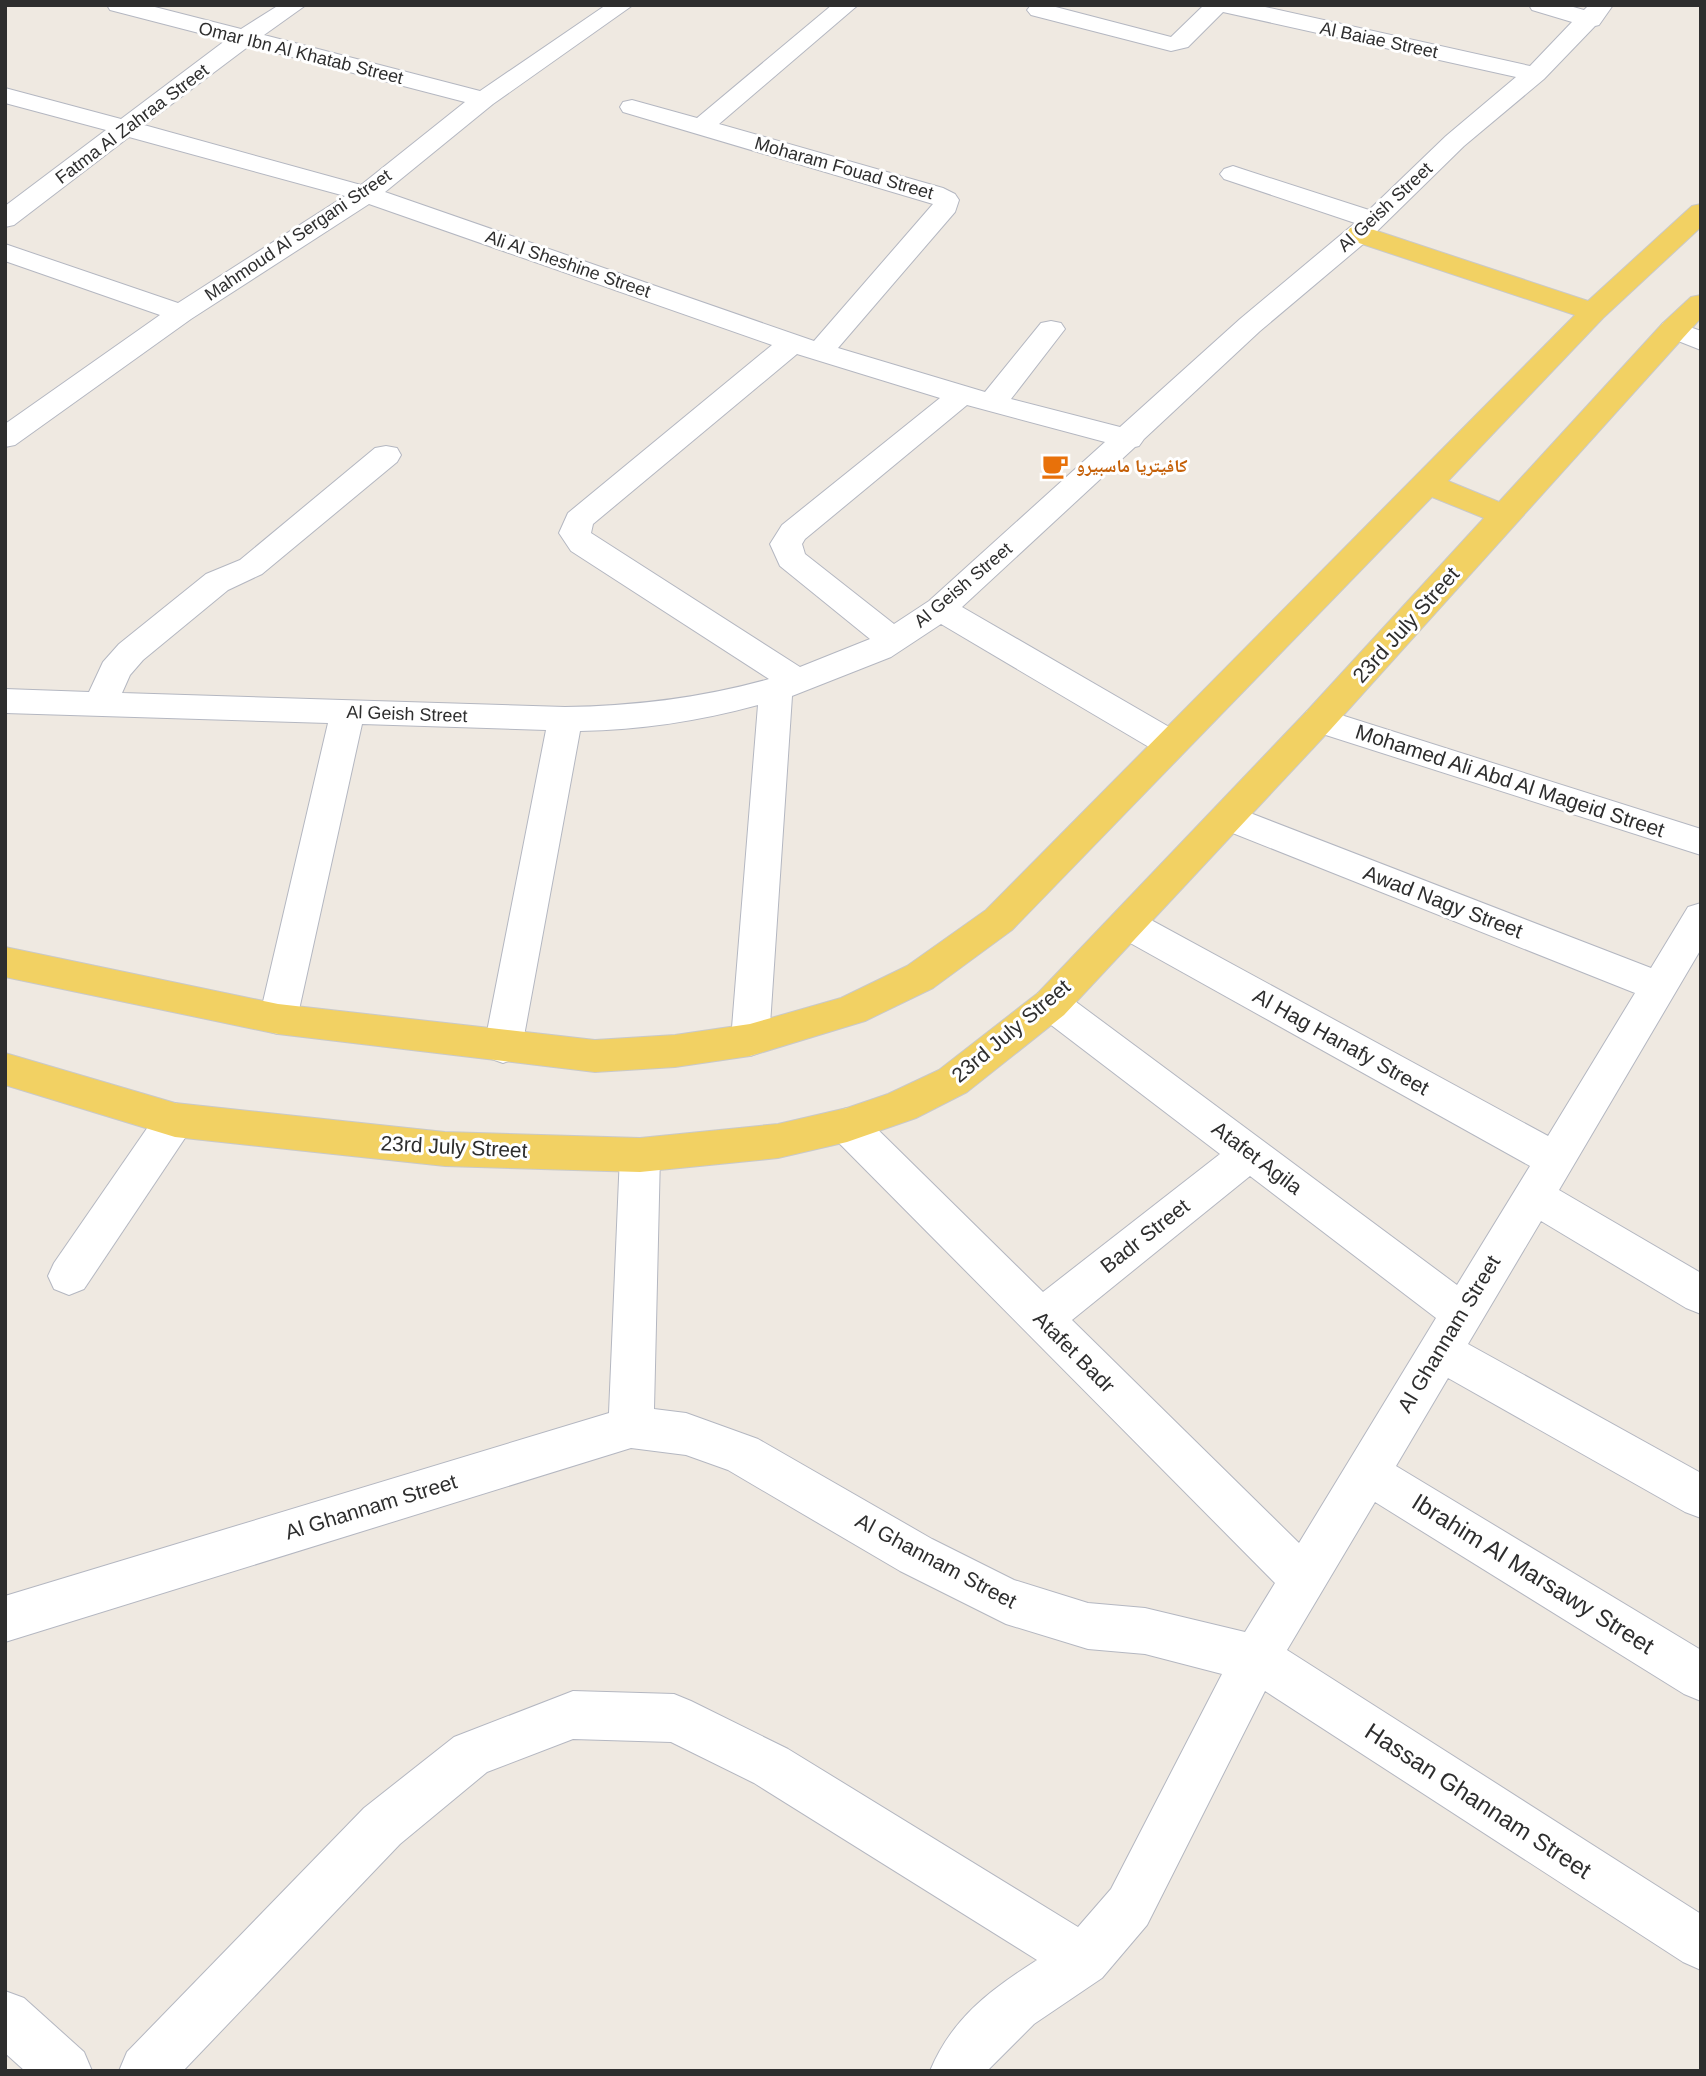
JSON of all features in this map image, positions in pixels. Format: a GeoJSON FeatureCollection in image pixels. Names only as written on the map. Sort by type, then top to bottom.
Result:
{"type":"FeatureCollection","features":[{"type":"Feature","properties":{"kind":"main road"},"geometry":{"type":"LineString","coordinates":[[5,962],[278,1019],[595,1056],[675,1051],[750,1040],[852,1010],[920,977],[999,919],[1593,312],[1701,212]]}},
{"type":"Feature","properties":{"kind":"main road"},"geometry":{"type":"LineString","coordinates":[[1366,227],[1593,312]]}},
{"type":"Feature","properties":{"kind":"main road","name":"23rd July Street"},"geometry":{"type":"LineString","coordinates":[[5,1069],[175,1120],[445,1149],[640,1156],[778,1141],[847,1125],[902,1106],[953,1081],[1051,1004],[1319,720],[1506,516],[1687,336],[1701,303]]}},
{"type":"Feature","properties":{"kind":"main road"},"geometry":{"type":"LineString","coordinates":[[1427,484],[1506,516]]}},
{"type":"Feature","properties":{"kind":"street","name":"Omar Ibn Al Khatab Street"},"geometry":{"type":"LineString","coordinates":[[118,5],[484,99]]}},
{"type":"Feature","properties":{"kind":"street","name":"Fatma Al Zahraa Street"},"geometry":{"type":"LineString","coordinates":[[5,219],[244,38],[295,5]]}},
{"type":"Feature","properties":{"kind":"street"},"geometry":{"type":"LineString","coordinates":[[702,126],[847,5]]}},
{"type":"Feature","properties":{"kind":"street"},"geometry":{"type":"LineString","coordinates":[[1540,5],[1596,12]]}},
{"type":"Feature","properties":{"kind":"street"},"geometry":{"type":"LineString","coordinates":[[1039,10],[1171,44],[1180,42],[1225,6]]}},
{"type":"Feature","properties":{"kind":"street","name":"Al Baiae Street"},"geometry":{"type":"LineString","coordinates":[[1225,6],[1535,74]]}},
{"type":"Feature","properties":{"kind":"street","name":"Mahmoud Al Sergani Street"},"geometry":{"type":"LineString","coordinates":[[5,438],[181,313],[366,194],[484,99],[608,7]]}},
{"type":"Feature","properties":{"kind":"street","name":"Al Geish Street"},"geometry":{"type":"LineString","coordinates":[[5,701],[565,719],[619,718],[673,712],[725,702],[787,685],[858,658],[894,641],[940,609],[1129,439],[1250,325],[1366,227],[1455,141],[1535,74],[1596,12]]}},
{"type":"Feature","properties":{"kind":"street","name":"Ali Al Sheshine Street"},"geometry":{"type":"LineString","coordinates":[[5,95],[366,194],[806,346],[962,395],[1129,439]]}},
{"type":"Feature","properties":{"kind":"street","name":"Moharam Fouad Street"},"geometry":{"type":"LineString","coordinates":[[632,107],[934,194],[946,200],[946,206],[806,346]]}},
{"type":"Feature","properties":{"kind":"street"},"geometry":{"type":"LineString","coordinates":[[1233,174],[1366,227]]}},
{"type":"Feature","properties":{"kind":"street"},"geometry":{"type":"LineString","coordinates":[[5,252],[181,313]]}},
{"type":"Feature","properties":{"kind":"street"},"geometry":{"type":"LineString","coordinates":[[992,403],[1052,330]]}},
{"type":"Feature","properties":{"kind":"street"},"geometry":{"type":"LineString","coordinates":[[750,1040],[787,685],[582,544],[575,533],[579,520],[806,346]]}},
{"type":"Feature","properties":{"kind":"street"},"geometry":{"type":"LineString","coordinates":[[894,641],[790,559],[786,544],[793,532],[962,395]]}},
{"type":"Feature","properties":{"kind":"street"},"geometry":{"type":"LineString","coordinates":[[101,704],[115,670],[131,652],[208,588],[251,567],[386,454]]}},
{"type":"Feature","properties":{"kind":"street"},"geometry":{"type":"LineString","coordinates":[[940,609],[1171,744]]}},
{"type":"Feature","properties":{"kind":"street"},"geometry":{"type":"LineString","coordinates":[[278,1019],[348,712]]}},
{"type":"Feature","properties":{"kind":"street"},"geometry":{"type":"LineString","coordinates":[[503,1047],[565,719]]}},
{"type":"Feature","properties":{"kind":"street","name":"Mohamed Ali Abd Al Mageid Street"},"geometry":{"type":"LineString","coordinates":[[1319,720],[1701,842]]}},
{"type":"Feature","properties":{"kind":"street","name":"Awad Nagy Street"},"geometry":{"type":"LineString","coordinates":[[1227,817],[1659,987]]}},
{"type":"Feature","properties":{"kind":"street","name":"Al Ghannam Street"},"geometry":{"type":"LineString","coordinates":[[5,1619],[631,1427],[686,1434],[742,1454],[916,1555],[1006,1601],[1088,1626],[1145,1631],[1256,1658],[1701,917]]}},
{"type":"Feature","properties":{"kind":"street","name":"Al Hag Hanafy Street"},"geometry":{"type":"LineString","coordinates":[[1127,924],[1554,1159]]}},
{"type":"Feature","properties":{"kind":"street","name":"Atafet Agila"},"geometry":{"type":"LineString","coordinates":[[1051,1004],[1462,1312]]}},
{"type":"Feature","properties":{"kind":"street"},"geometry":{"type":"LineString","coordinates":[[69,1276],[175,1120]]}},
{"type":"Feature","properties":{"kind":"street","name":"Atafet Badr"},"geometry":{"type":"LineString","coordinates":[[847,1125],[1302,1578]]}},
{"type":"Feature","properties":{"kind":"street","name":"Badr Street"},"geometry":{"type":"LineString","coordinates":[[1041,1318],[1250,1153]]}},
{"type":"Feature","properties":{"kind":"street"},"geometry":{"type":"LineString","coordinates":[[631,1427],[640,1156]]}},
{"type":"Feature","properties":{"kind":"street"},"geometry":{"type":"LineString","coordinates":[[1533,1195],[1701,1295]]}},
{"type":"Feature","properties":{"kind":"street"},"geometry":{"type":"LineString","coordinates":[[1439,1350],[1701,1497]]}},
{"type":"Feature","properties":{"kind":"street","name":"Ibrahim Al Marsawy Street"},"geometry":{"type":"LineString","coordinates":[[1366,1472],[1701,1677]]}},
{"type":"Feature","properties":{"kind":"street"},"geometry":{"type":"LineString","coordinates":[[957,2071],[972,2046],[1015,2005],[1084,1960],[1129,1907],[1256,1658]]}},
{"type":"Feature","properties":{"kind":"street","name":"Hassan Ghannam Street"},"geometry":{"type":"LineString","coordinates":[[1256,1658],[1701,1944]]}},
{"type":"Feature","properties":{"kind":"street"},"geometry":{"type":"LineString","coordinates":[[146,2071],[382,1826],[471,1754],[573,1715],[674,1718],[771,1766],[1084,1960]]}},
{"type":"Feature","properties":{"kind":"street"},"geometry":{"type":"LineString","coordinates":[[5,2017],[65,2071]]}},
{"type":"Feature","properties":{"kind":"place","name":"كافيتريا ماسبيرو"},"geometry":{"type":"Point","coordinates":[1055,466]}}]}
